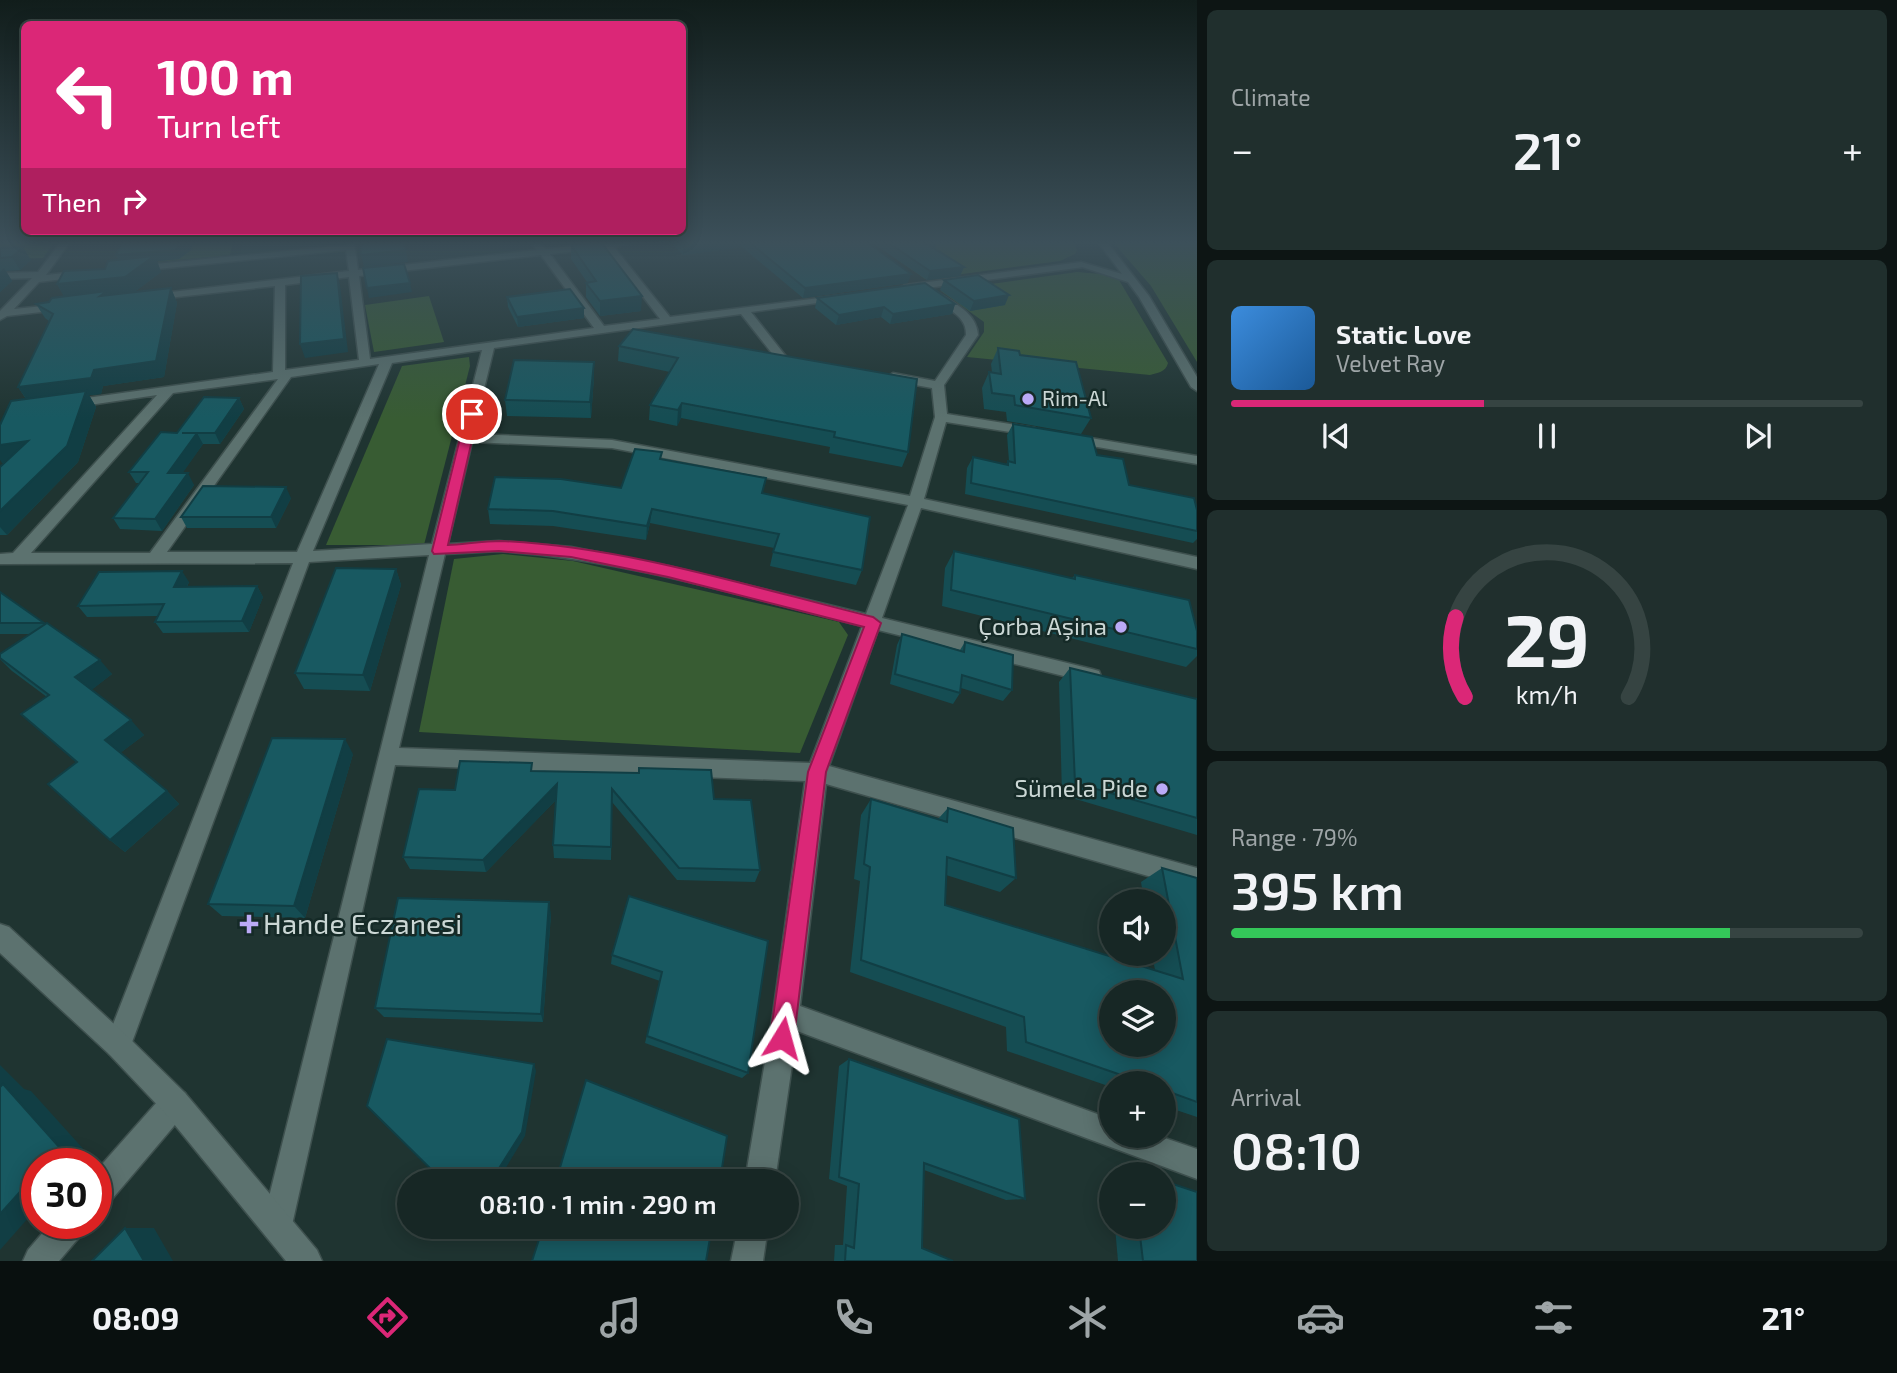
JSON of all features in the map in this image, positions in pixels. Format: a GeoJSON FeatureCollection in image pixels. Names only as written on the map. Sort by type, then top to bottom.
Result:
{"type":"FeatureCollection","features":[{"type":"Feature","properties":{"kind":"street"},"geometry":{"type":"LineString","coordinates":[[2,315],[16,301]]}},
{"type":"Feature","properties":{"kind":"street"},"geometry":{"type":"LineString","coordinates":[[153,559],[283,375],[281,301]]}},
{"type":"Feature","properties":{"kind":"street"},"geometry":{"type":"LineString","coordinates":[[357,301],[365,363]]}},
{"type":"Feature","properties":{"kind":"street"},"geometry":{"type":"LineString","coordinates":[[580,301],[602,331]]}},
{"type":"Feature","properties":{"kind":"street"},"geometry":{"type":"LineString","coordinates":[[652,301],[668,322]]}},
{"type":"Feature","properties":{"kind":"street"},"geometry":{"type":"LineString","coordinates":[[52,407],[813,301]]}},
{"type":"Feature","properties":{"kind":"street"},"geometry":{"type":"LineString","coordinates":[[762,1169],[786,1014],[817,772],[916,502],[941,416],[938,385],[974,328],[962,313],[943,301]]}},
{"type":"Feature","properties":{"kind":"street"},"geometry":{"type":"LineString","coordinates":[[1145,301],[1197,387]]}},
{"type":"Feature","properties":{"kind":"street"},"geometry":{"type":"LineString","coordinates":[[2,315],[73,306]]}},
{"type":"Feature","properties":{"kind":"street"},"geometry":{"type":"LineString","coordinates":[[744,311],[782,359]]}},
{"type":"Feature","properties":{"kind":"street"},"geometry":{"type":"LineString","coordinates":[[621,328],[661,336]]}},
{"type":"Feature","properties":{"kind":"street"},"geometry":{"type":"LineString","coordinates":[[277,1225],[387,756],[489,345]]}},
{"type":"Feature","properties":{"kind":"street"},"geometry":{"type":"LineString","coordinates":[[769,356],[795,361]]}},
{"type":"Feature","properties":{"kind":"street"},"geometry":{"type":"LineString","coordinates":[[118,1045],[303,557],[387,360]]}},
{"type":"Feature","properties":{"kind":"street"},"geometry":{"type":"LineString","coordinates":[[886,376],[938,385]]}},
{"type":"Feature","properties":{"kind":"street"},"geometry":{"type":"LineString","coordinates":[[17,559],[168,391]]}},
{"type":"Feature","properties":{"kind":"street"},"geometry":{"type":"LineString","coordinates":[[941,416],[1197,460]]}},
{"type":"Feature","properties":{"kind":"street"},"geometry":{"type":"LineString","coordinates":[[466,438],[612,444],[916,502],[1197,563]]}},
{"type":"Feature","properties":{"kind":"street"},"geometry":{"type":"LineString","coordinates":[[0,559],[303,557],[499,546],[571,552],[668,572],[1102,679]]}},
{"type":"Feature","properties":{"kind":"street"},"geometry":{"type":"LineString","coordinates":[[387,756],[817,772],[1197,878]]}},
{"type":"Feature","properties":{"kind":"street"},"geometry":{"type":"LineString","coordinates":[[0,936],[118,1045],[175,1103],[306,1261]]}},
{"type":"Feature","properties":{"kind":"street"},"geometry":{"type":"LineString","coordinates":[[786,1014],[1099,1129]]}},
{"type":"Feature","properties":{"kind":"street"},"geometry":{"type":"LineString","coordinates":[[112,1176],[175,1103]]}},
{"type":"Feature","properties":{"kind":"street"},"geometry":{"type":"LineString","coordinates":[[1152,1148],[1197,1164]]}},
{"type":"Feature","properties":{"kind":"street"},"geometry":{"type":"LineString","coordinates":[[39,1261],[58,1239]]}},
{"type":"Feature","properties":{"kind":"street"},"geometry":{"type":"LineString","coordinates":[[747,1261],[751,1239]]}},
{"type":"Feature","properties":{"kind":"green space"},"geometry":{"type":"Polygon","coordinates":[[[395,301],[431,301],[444,342],[374,352],[365,305],[395,301]]]}},
{"type":"Feature","properties":{"kind":"green space"},"geometry":{"type":"Polygon","coordinates":[[[955,301],[1131,301],[1168,363],[1161,372],[1150,375],[967,357],[984,332],[984,322],[955,301]]]}},
{"type":"Feature","properties":{"kind":"green space"},"geometry":{"type":"Polygon","coordinates":[[[1160,301],[1197,301],[1197,362],[1160,301]]]}},
{"type":"Feature","properties":{"kind":"green space"},"geometry":{"type":"Polygon","coordinates":[[[469,357],[470,366],[424,545],[326,545],[402,366],[469,357]]]}},
{"type":"Feature","properties":{"kind":"green space"},"geometry":{"type":"Polygon","coordinates":[[[503,554],[573,561],[839,622],[848,635],[800,753],[419,732],[454,559],[503,554]]]}},
{"type":"Feature","properties":{"kind":"building"},"geometry":{"type":"Polygon","coordinates":[[[168,301],[156,361],[94,370],[91,378],[18,387],[53,314],[36,304],[168,301]]]}},
{"type":"Feature","properties":{"kind":"building"},"geometry":{"type":"Polygon","coordinates":[[[301,301],[340,301],[344,339],[300,344],[301,301]]]}},
{"type":"Feature","properties":{"kind":"building"},"geometry":{"type":"Polygon","coordinates":[[[509,301],[579,301],[584,308],[517,317],[509,301]]]}},
{"type":"Feature","properties":{"kind":"building"},"geometry":{"type":"Polygon","coordinates":[[[821,301],[950,301],[955,304],[893,314],[884,307],[839,315],[821,301]]]}},
{"type":"Feature","properties":{"kind":"building"},"geometry":{"type":"Polygon","coordinates":[[[633,329],[917,379],[908,452],[834,437],[835,432],[682,403],[678,410],[650,405],[678,358],[619,346],[633,329]]]}},
{"type":"Feature","properties":{"kind":"building"},"geometry":{"type":"Polygon","coordinates":[[[998,348],[1019,351],[1020,355],[1076,362],[1091,418],[1015,405],[1014,396],[992,393],[989,372],[1001,374],[998,348]]]}},
{"type":"Feature","properties":{"kind":"building"},"geometry":{"type":"Polygon","coordinates":[[[514,360],[594,362],[590,402],[505,400],[514,360]]]}},
{"type":"Feature","properties":{"kind":"building"},"geometry":{"type":"Polygon","coordinates":[[[86,391],[67,446],[0,511],[0,467],[28,441],[0,445],[0,425],[11,401],[86,391]]]}},
{"type":"Feature","properties":{"kind":"building"},"geometry":{"type":"Polygon","coordinates":[[[204,397],[239,398],[215,433],[197,433],[168,473],[188,473],[155,519],[113,518],[148,472],[129,472],[161,432],[177,433],[204,397]]]}},
{"type":"Feature","properties":{"kind":"building"},"geometry":{"type":"Polygon","coordinates":[[[1013,424],[1092,437],[1097,455],[1123,459],[1129,485],[1194,498],[1197,531],[971,483],[973,457],[1008,465],[1008,461],[1015,463],[1013,424]]]}},
{"type":"Feature","properties":{"kind":"building"},"geometry":{"type":"Polygon","coordinates":[[[635,449],[662,452],[660,459],[766,478],[762,493],[870,517],[862,570],[773,552],[779,534],[652,509],[647,526],[553,511],[488,509],[495,477],[561,479],[621,488],[635,449]]]}},
{"type":"Feature","properties":{"kind":"building"},"geometry":{"type":"Polygon","coordinates":[[[203,486],[286,487],[271,517],[181,517],[203,486]]]}},
{"type":"Feature","properties":{"kind":"building"},"geometry":{"type":"Polygon","coordinates":[[[954,551],[1075,579],[1075,575],[1189,600],[1197,631],[1197,649],[951,590],[954,551]]]}},
{"type":"Feature","properties":{"kind":"building"},"geometry":{"type":"Polygon","coordinates":[[[336,568],[396,569],[363,675],[295,673],[336,568]]]}},
{"type":"Feature","properties":{"kind":"building"},"geometry":{"type":"Polygon","coordinates":[[[182,571],[174,587],[257,586],[242,621],[155,622],[164,604],[78,606],[99,572],[182,571]]]}},
{"type":"Feature","properties":{"kind":"building"},"geometry":{"type":"Polygon","coordinates":[[[0,592],[44,623],[0,623],[0,592]]]}},
{"type":"Feature","properties":{"kind":"building"},"geometry":{"type":"Polygon","coordinates":[[[47,623],[100,660],[75,677],[131,720],[105,740],[167,791],[110,840],[48,784],[77,762],[21,714],[49,695],[0,658],[0,654],[47,623]]]}},
{"type":"Feature","properties":{"kind":"building"},"geometry":{"type":"Polygon","coordinates":[[[902,634],[964,652],[965,642],[1013,655],[1012,690],[962,675],[960,693],[895,674],[902,634]]]}},
{"type":"Feature","properties":{"kind":"building"},"geometry":{"type":"Polygon","coordinates":[[[1070,668],[1197,699],[1197,818],[1075,783],[1070,668]]]}},
{"type":"Feature","properties":{"kind":"building"},"geometry":{"type":"Polygon","coordinates":[[[272,738],[345,739],[294,906],[208,904],[272,738]]]}},
{"type":"Feature","properties":{"kind":"building"},"geometry":{"type":"Polygon","coordinates":[[[460,761],[532,763],[531,771],[639,773],[639,768],[711,770],[714,799],[751,800],[760,870],[679,868],[612,789],[611,847],[553,845],[557,784],[483,860],[403,857],[419,789],[455,790],[460,761]]]}},
{"type":"Feature","properties":{"kind":"building"},"geometry":{"type":"Polygon","coordinates":[[[871,799],[947,822],[948,808],[1013,828],[1016,878],[947,857],[945,905],[1099,953],[1099,966],[1141,966],[1183,979],[1176,942],[1176,889],[1166,889],[1162,868],[1197,878],[1197,1102],[1176,1094],[1176,1071],[1109,1071],[1026,1042],[1024,1017],[861,960],[870,867],[864,864],[871,799]]]}},
{"type":"Feature","properties":{"kind":"building"},"geometry":{"type":"Polygon","coordinates":[[[629,896],[768,941],[748,1073],[647,1036],[662,972],[612,955],[629,896]]]}},
{"type":"Feature","properties":{"kind":"building"},"geometry":{"type":"Polygon","coordinates":[[[398,898],[549,902],[541,1014],[375,1008],[398,898]]]}},
{"type":"Feature","properties":{"kind":"building"},"geometry":{"type":"Polygon","coordinates":[[[387,1039],[534,1064],[522,1132],[499,1169],[431,1169],[367,1106],[387,1039]]]}},
{"type":"Feature","properties":{"kind":"building"},"geometry":{"type":"Polygon","coordinates":[[[849,1059],[1019,1119],[1025,1199],[924,1163],[922,1248],[953,1261],[845,1261],[846,1245],[854,1248],[859,1184],[839,1177],[849,1059]]]}},
{"type":"Feature","properties":{"kind":"building"},"geometry":{"type":"Polygon","coordinates":[[[586,1080],[727,1136],[722,1169],[560,1169],[586,1080]]]}},
{"type":"Feature","properties":{"kind":"building"},"geometry":{"type":"Polygon","coordinates":[[[3,1084],[60,1148],[21,1148],[21,1191],[0,1214],[0,1087],[3,1084]]]}},
{"type":"Feature","properties":{"kind":"building"},"geometry":{"type":"Polygon","coordinates":[[[1176,1185],[1197,1192],[1197,1261],[1143,1261],[1140,1239],[1176,1239],[1176,1185]]]}},
{"type":"Feature","properties":{"kind":"building"},"geometry":{"type":"Polygon","coordinates":[[[125,1228],[144,1261],[92,1261],[125,1228]]]}},
{"type":"Feature","properties":{"kind":"building"},"geometry":{"type":"Polygon","coordinates":[[[539,1239],[710,1239],[706,1261],[532,1261],[539,1239]]]}},
{"type":"Feature","properties":{"kind":"place","name":"Rim-Al"},"geometry":{"type":"Point","coordinates":[1028,399]}},
{"type":"Feature","properties":{"kind":"place","name":"Çorba Aşina"},"geometry":{"type":"Point","coordinates":[1121,627]}},
{"type":"Feature","properties":{"kind":"place","name":"Sümela Pide"},"geometry":{"type":"Point","coordinates":[1162,789]}},
{"type":"Feature","properties":{"kind":"place","name":"Hande Eczanesi"},"geometry":{"type":"Point","coordinates":[249,924]}},
{"type":"Feature","properties":{"kind":"route"},"geometry":{"type":"LineString","coordinates":[[472,414],[439,551],[499,546],[571,552],[668,572],[873,623],[817,772],[782,1038]]}}]}
